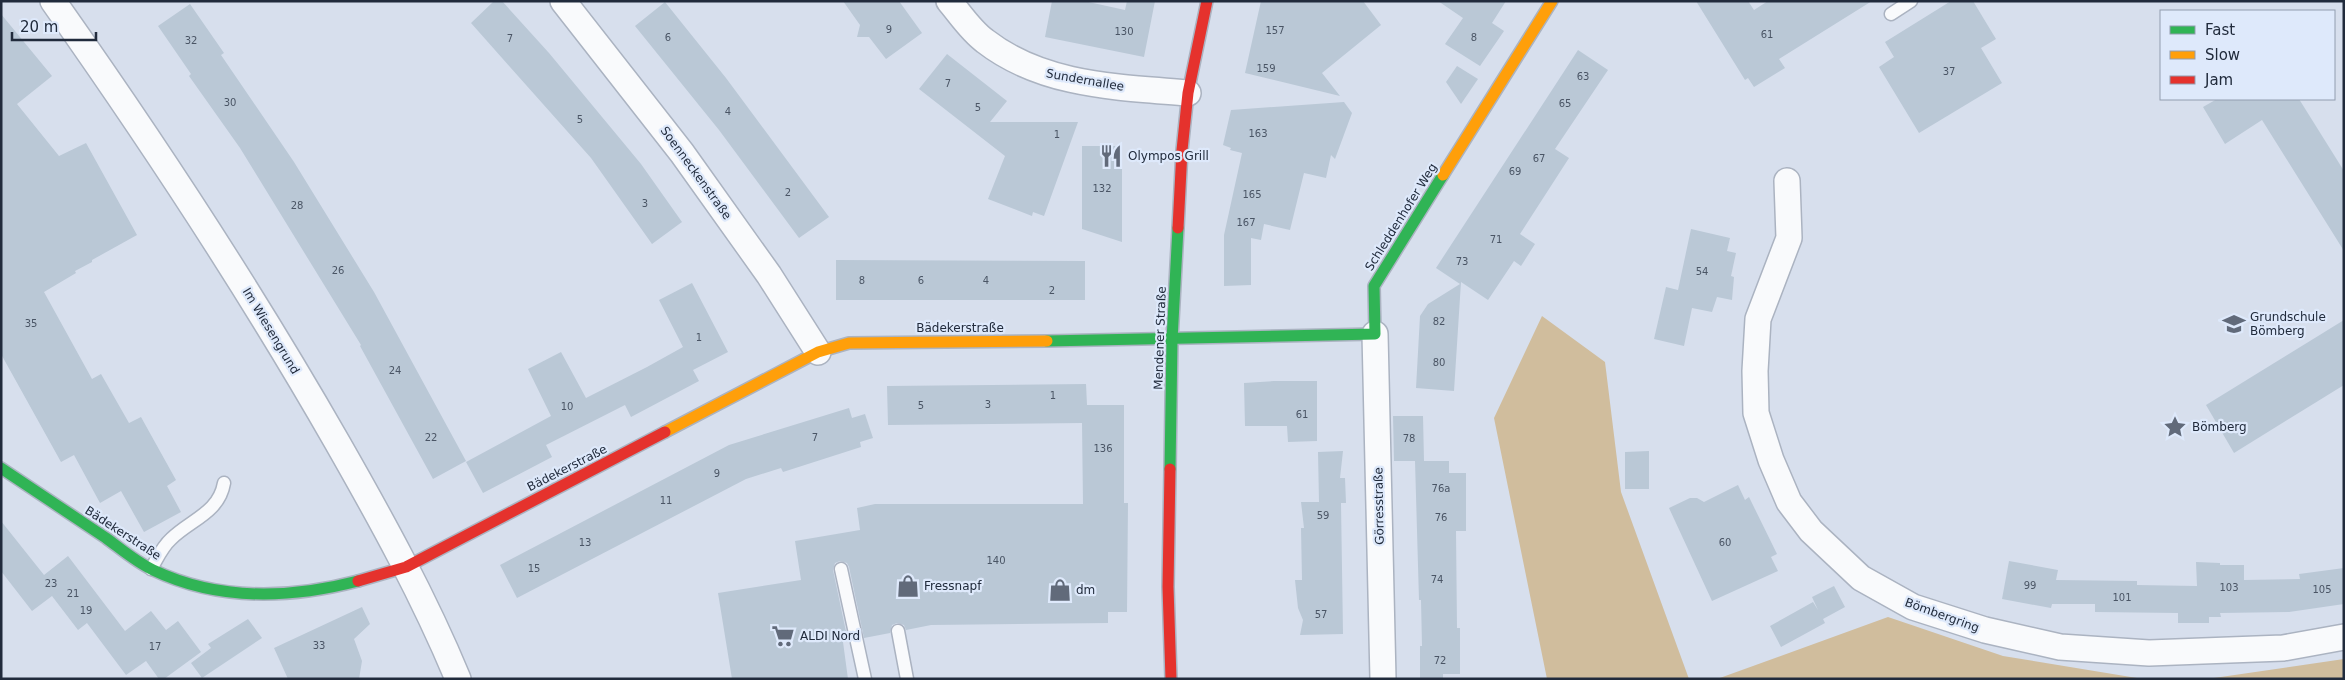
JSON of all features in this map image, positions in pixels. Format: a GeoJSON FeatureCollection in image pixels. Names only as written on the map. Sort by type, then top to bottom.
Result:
{"type":"FeatureCollection","features":[{"type":"Feature","properties":{"kind":"street","name":"Im Wiesengrund"},"geometry":{"type":"LineString","coordinates":[[53,1],[171,173],[260,310],[406,567],[441,637],[458,679]]}},
{"type":"Feature","properties":{"kind":"street","name":"Soenneckenstraße"},"geometry":{"type":"LineString","coordinates":[[563,1],[682,153],[769,275],[818,352]]}},
{"type":"Feature","properties":{"kind":"street","name":"Sundernallee"},"geometry":{"type":"LineString","coordinates":[[949,1],[983,40],[1016,62],[1045,74],[1097,85],[1188,93]]}},
{"type":"Feature","properties":{"kind":"street","name":"Mendener Straße"},"geometry":{"type":"LineString","coordinates":[[1171,679],[1168,587],[1172,340],[1182,150],[1188,93],[1207,1]]}},
{"type":"Feature","properties":{"kind":"street","name":"Schleddenhofer Weg"},"geometry":{"type":"LineString","coordinates":[[1375,334],[1374,286],[1552,1]]}},
{"type":"Feature","properties":{"kind":"street","name":"Bömbergring"},"geometry":{"type":"LineString","coordinates":[[1787,181],[1789,238],[1758,319],[1755,371],[1756,413],[1771,460],[1788,502],[1811,530],[1861,578],[1913,606],[1985,630],[2060,647],[2149,653],[2283,648],[2344,637]]}},
{"type":"Feature","properties":{"kind":"street"},"geometry":{"type":"LineString","coordinates":[[1172,340],[1375,334]]}},
{"type":"Feature","properties":{"kind":"street","name":"Görresstraße"},"geometry":{"type":"LineString","coordinates":[[1375,334],[1383,679]]}},
{"type":"Feature","properties":{"kind":"street","name":"Bädekerstraße"},"geometry":{"type":"LineString","coordinates":[[1,468],[151,569],[189,585],[238,594],[268,597],[304,594],[372,578],[406,567],[818,352],[849,342],[1172,340]]}},
{"type":"Feature","properties":{"kind":"lane"},"geometry":{"type":"LineString","coordinates":[[1891,14],[1911,1]]}},
{"type":"Feature","properties":{"kind":"lane"},"geometry":{"type":"LineString","coordinates":[[151,569],[171,539],[205,515],[215,503],[224,483]]}},
{"type":"Feature","properties":{"kind":"lane"},"geometry":{"type":"LineString","coordinates":[[842,569],[865,679]]}},
{"type":"Feature","properties":{"kind":"lane"},"geometry":{"type":"LineString","coordinates":[[898,631],[907,679]]}},
{"type":"Feature","properties":{"kind":"shaded area"},"geometry":{"type":"Polygon","coordinates":[[[1542,316],[1605,362],[1621,492],[1689,679],[1547,679],[1494,418],[1542,316]]]}},
{"type":"Feature","properties":{"kind":"shaded area"},"geometry":{"type":"Polygon","coordinates":[[[1888,617],[2003,656],[2143,679],[1717,679],[1888,617]]]}},
{"type":"Feature","properties":{"kind":"shaded area"},"geometry":{"type":"Polygon","coordinates":[[[2344,659],[2344,679],[2207,679],[2344,659]]]}},
{"type":"Feature","properties":{"kind":"building"},"geometry":{"type":"Polygon","coordinates":[[[494,1],[502,1],[549,53],[641,164],[682,222],[652,244],[591,158],[471,23],[494,1]]]}},
{"type":"Feature","properties":{"kind":"building"},"geometry":{"type":"Polygon","coordinates":[[[843,1],[899,1],[922,33],[886,59],[869,37],[857,37],[860,25],[843,1]]]}},
{"type":"Feature","properties":{"kind":"building"},"geometry":{"type":"Polygon","coordinates":[[[1052,1],[1084,1],[1125,10],[1127,1],[1155,1],[1144,57],[1045,37],[1052,1]]]}},
{"type":"Feature","properties":{"kind":"building"},"geometry":{"type":"Polygon","coordinates":[[[1261,1],[1363,1],[1381,25],[1322,73],[1340,96],[1245,73],[1261,1]]]}},
{"type":"Feature","properties":{"kind":"building"},"geometry":{"type":"Polygon","coordinates":[[[1438,1],[1506,1],[1492,23],[1504,31],[1480,66],[1445,44],[1463,18],[1438,1]]]}},
{"type":"Feature","properties":{"kind":"building"},"geometry":{"type":"Polygon","coordinates":[[[1696,1],[1748,1],[1754,10],[1768,1],[1872,1],[1779,59],[1785,68],[1754,87],[1748,78],[1745,80],[1696,1]]]}},
{"type":"Feature","properties":{"kind":"building"},"geometry":{"type":"Polygon","coordinates":[[[1951,1],[1973,1],[1996,39],[1981,48],[2002,83],[1919,133],[1879,67],[1894,57],[1885,42],[1951,1]]]}},
{"type":"Feature","properties":{"kind":"building"},"geometry":{"type":"Polygon","coordinates":[[[665,2],[726,78],[829,217],[799,238],[719,130],[635,26],[665,2]]]}},
{"type":"Feature","properties":{"kind":"building"},"geometry":{"type":"Polygon","coordinates":[[[190,4],[224,53],[221,55],[294,162],[374,292],[466,461],[433,479],[361,345],[240,148],[189,76],[191,74],[158,26],[190,4]]]}},
{"type":"Feature","properties":{"kind":"building"},"geometry":{"type":"Polygon","coordinates":[[[1,14],[52,76],[17,104],[59,156],[86,143],[137,235],[92,260],[92,262],[75,271],[76,273],[44,292],[92,379],[101,374],[129,423],[141,417],[176,480],[167,486],[181,512],[144,532],[121,491],[100,503],[74,455],[61,462],[1,354],[1,14]]]}},
{"type":"Feature","properties":{"kind":"building"},"geometry":{"type":"Polygon","coordinates":[[[1578,50],[1608,70],[1555,149],[1569,158],[1520,234],[1535,244],[1521,266],[1514,261],[1488,300],[1461,282],[1454,391],[1416,388],[1420,316],[1428,304],[1460,284],[1436,268],[1578,50]]]}},
{"type":"Feature","properties":{"kind":"building"},"geometry":{"type":"Polygon","coordinates":[[[947,54],[1007,101],[990,122],[1078,122],[1044,216],[1033,212],[1032,216],[988,199],[1005,156],[919,89],[947,54]]]}},
{"type":"Feature","properties":{"kind":"building"},"geometry":{"type":"Polygon","coordinates":[[[1457,66],[1478,79],[1461,104],[1446,82],[1457,66]]]}},
{"type":"Feature","properties":{"kind":"building"},"geometry":{"type":"Polygon","coordinates":[[[2215,100],[2300,100],[2344,171],[2344,251],[2262,120],[2225,144],[2203,107],[2215,100]]]}},
{"type":"Feature","properties":{"kind":"building"},"geometry":{"type":"Polygon","coordinates":[[[1344,102],[1352,113],[1335,159],[1331,155],[1326,178],[1304,173],[1290,230],[1264,224],[1261,240],[1251,238],[1251,285],[1224,286],[1224,235],[1242,153],[1230,150],[1231,148],[1223,145],[1231,110],[1344,102]]]}},
{"type":"Feature","properties":{"kind":"building"},"geometry":{"type":"Polygon","coordinates":[[[1082,146],[1122,146],[1122,242],[1082,229],[1082,146]]]}},
{"type":"Feature","properties":{"kind":"building"},"geometry":{"type":"Polygon","coordinates":[[[1691,229],[1730,238],[1727,251],[1736,253],[1731,276],[1734,277],[1732,300],[1717,297],[1712,312],[1692,308],[1684,346],[1654,339],[1666,287],[1678,290],[1691,229]]]}},
{"type":"Feature","properties":{"kind":"building"},"geometry":{"type":"Polygon","coordinates":[[[836,260],[1085,261],[1085,300],[836,300],[836,260]]]}},
{"type":"Feature","properties":{"kind":"building"},"geometry":{"type":"Polygon","coordinates":[[[692,283],[728,352],[693,370],[699,381],[631,417],[625,405],[546,445],[552,457],[483,493],[466,462],[551,416],[528,369],[561,352],[586,398],[647,367],[683,347],[659,300],[692,283]]]}},
{"type":"Feature","properties":{"kind":"building"},"geometry":{"type":"Polygon","coordinates":[[[2344,320],[2344,385],[2234,453],[2206,405],[2344,320]]]}},
{"type":"Feature","properties":{"kind":"building"},"geometry":{"type":"Polygon","coordinates":[[[1317,381],[1317,441],[1288,442],[1287,426],[1245,426],[1244,383],[1317,381]]]}},
{"type":"Feature","properties":{"kind":"building"},"geometry":{"type":"Polygon","coordinates":[[[1086,384],[1087,405],[1124,405],[1124,503],[1128,503],[1127,612],[1108,612],[1108,623],[931,625],[906,630],[904,625],[897,623],[892,625],[890,633],[864,638],[849,567],[847,563],[840,561],[835,563],[833,570],[848,641],[843,642],[848,679],[732,679],[718,593],[801,580],[795,541],[860,530],[857,508],[875,504],[1083,504],[1082,423],[888,425],[887,386],[1086,384]]]}},
{"type":"Feature","properties":{"kind":"building"},"geometry":{"type":"Polygon","coordinates":[[[849,408],[852,418],[865,414],[873,438],[860,442],[861,447],[783,472],[781,468],[746,479],[517,598],[500,565],[729,445],[849,408]]]}},
{"type":"Feature","properties":{"kind":"building"},"geometry":{"type":"Polygon","coordinates":[[[1393,416],[1423,416],[1424,461],[1449,461],[1449,473],[1466,473],[1466,531],[1456,531],[1457,628],[1460,628],[1460,674],[1443,674],[1443,679],[1420,679],[1420,646],[1422,646],[1421,600],[1419,600],[1415,461],[1394,461],[1393,416]]]}},
{"type":"Feature","properties":{"kind":"building"},"geometry":{"type":"Polygon","coordinates":[[[1343,451],[1340,478],[1345,478],[1346,503],[1341,503],[1343,634],[1300,635],[1303,620],[1298,608],[1295,580],[1302,580],[1301,528],[1304,528],[1301,502],[1319,502],[1318,452],[1343,451]]]}},
{"type":"Feature","properties":{"kind":"building"},"geometry":{"type":"Polygon","coordinates":[[[1649,451],[1649,489],[1625,489],[1625,452],[1649,451]]]}},
{"type":"Feature","properties":{"kind":"building"},"geometry":{"type":"Polygon","coordinates":[[[1738,485],[1745,500],[1749,497],[1777,554],[1771,557],[1778,571],[1712,601],[1669,508],[1690,498],[1697,498],[1704,502],[1738,485]]]}},
{"type":"Feature","properties":{"kind":"building"},"geometry":{"type":"Polygon","coordinates":[[[1,521],[44,575],[68,556],[125,631],[151,611],[166,630],[178,621],[201,652],[164,679],[159,679],[146,661],[126,675],[87,623],[78,630],[52,596],[32,611],[1,571],[1,521]]]}},
{"type":"Feature","properties":{"kind":"building"},"geometry":{"type":"Polygon","coordinates":[[[2009,561],[2058,570],[2056,580],[2137,581],[2137,585],[2197,586],[2196,562],[2244,565],[2244,580],[2300,579],[2299,574],[2344,568],[2344,604],[2289,612],[2220,613],[2221,617],[2209,617],[2209,623],[2178,623],[2178,613],[2095,612],[2095,604],[2052,604],[2051,608],[2002,599],[2009,561]]]}},
{"type":"Feature","properties":{"kind":"building"},"geometry":{"type":"Polygon","coordinates":[[[1834,586],[1845,607],[1823,619],[1825,623],[1781,647],[1770,626],[1813,602],[1818,610],[1812,597],[1834,586]]]}},
{"type":"Feature","properties":{"kind":"building"},"geometry":{"type":"Polygon","coordinates":[[[362,607],[370,624],[354,639],[362,661],[359,679],[288,679],[274,648],[362,607]]]}},
{"type":"Feature","properties":{"kind":"building"},"geometry":{"type":"Polygon","coordinates":[[[248,619],[262,638],[202,678],[191,663],[211,648],[208,644],[248,619]]]}},
{"type":"Feature","properties":{"kind":"traffic: fast"},"geometry":{"type":"LineString","coordinates":[[1047,341],[1375,334],[1374,286],[1443,175]]}},
{"type":"Feature","properties":{"kind":"traffic: fast"},"geometry":{"type":"LineString","coordinates":[[1170,469],[1172,340],[1178,228]]}},
{"type":"Feature","properties":{"kind":"traffic: fast"},"geometry":{"type":"LineString","coordinates":[[1,468],[141,563],[178,580],[228,592],[254,594],[306,591],[358,581]]}},
{"type":"Feature","properties":{"kind":"traffic: slow"},"geometry":{"type":"LineString","coordinates":[[1443,175],[1552,1]]}},
{"type":"Feature","properties":{"kind":"traffic: slow"},"geometry":{"type":"LineString","coordinates":[[665,432],[818,352],[849,343],[1047,341]]}},
{"type":"Feature","properties":{"kind":"traffic: jam"},"geometry":{"type":"LineString","coordinates":[[1178,228],[1182,150],[1188,93],[1207,1]]}},
{"type":"Feature","properties":{"kind":"traffic: jam"},"geometry":{"type":"LineString","coordinates":[[358,581],[406,567],[665,432]]}},
{"type":"Feature","properties":{"kind":"traffic: jam"},"geometry":{"type":"LineString","coordinates":[[1170,469],[1168,587],[1171,679]]}},
{"type":"Feature","properties":{"kind":"place","name":"Olympos Grill"},"geometry":{"type":"Point","coordinates":[1111,156]}},
{"type":"Feature","properties":{"kind":"place","name":"Grundschule Bömberg"},"geometry":{"type":"Point","coordinates":[2234,324]}},
{"type":"Feature","properties":{"kind":"place","name":"Bömberg"},"geometry":{"type":"Point","coordinates":[2175,427]}},
{"type":"Feature","properties":{"kind":"place","name":"Fressnapf"},"geometry":{"type":"Point","coordinates":[908,586]}},
{"type":"Feature","properties":{"kind":"place","name":"dm"},"geometry":{"type":"Point","coordinates":[1060,590]}},
{"type":"Feature","properties":{"kind":"place","name":"ALDI Nord"},"geometry":{"type":"Point","coordinates":[783,636]}}]}
